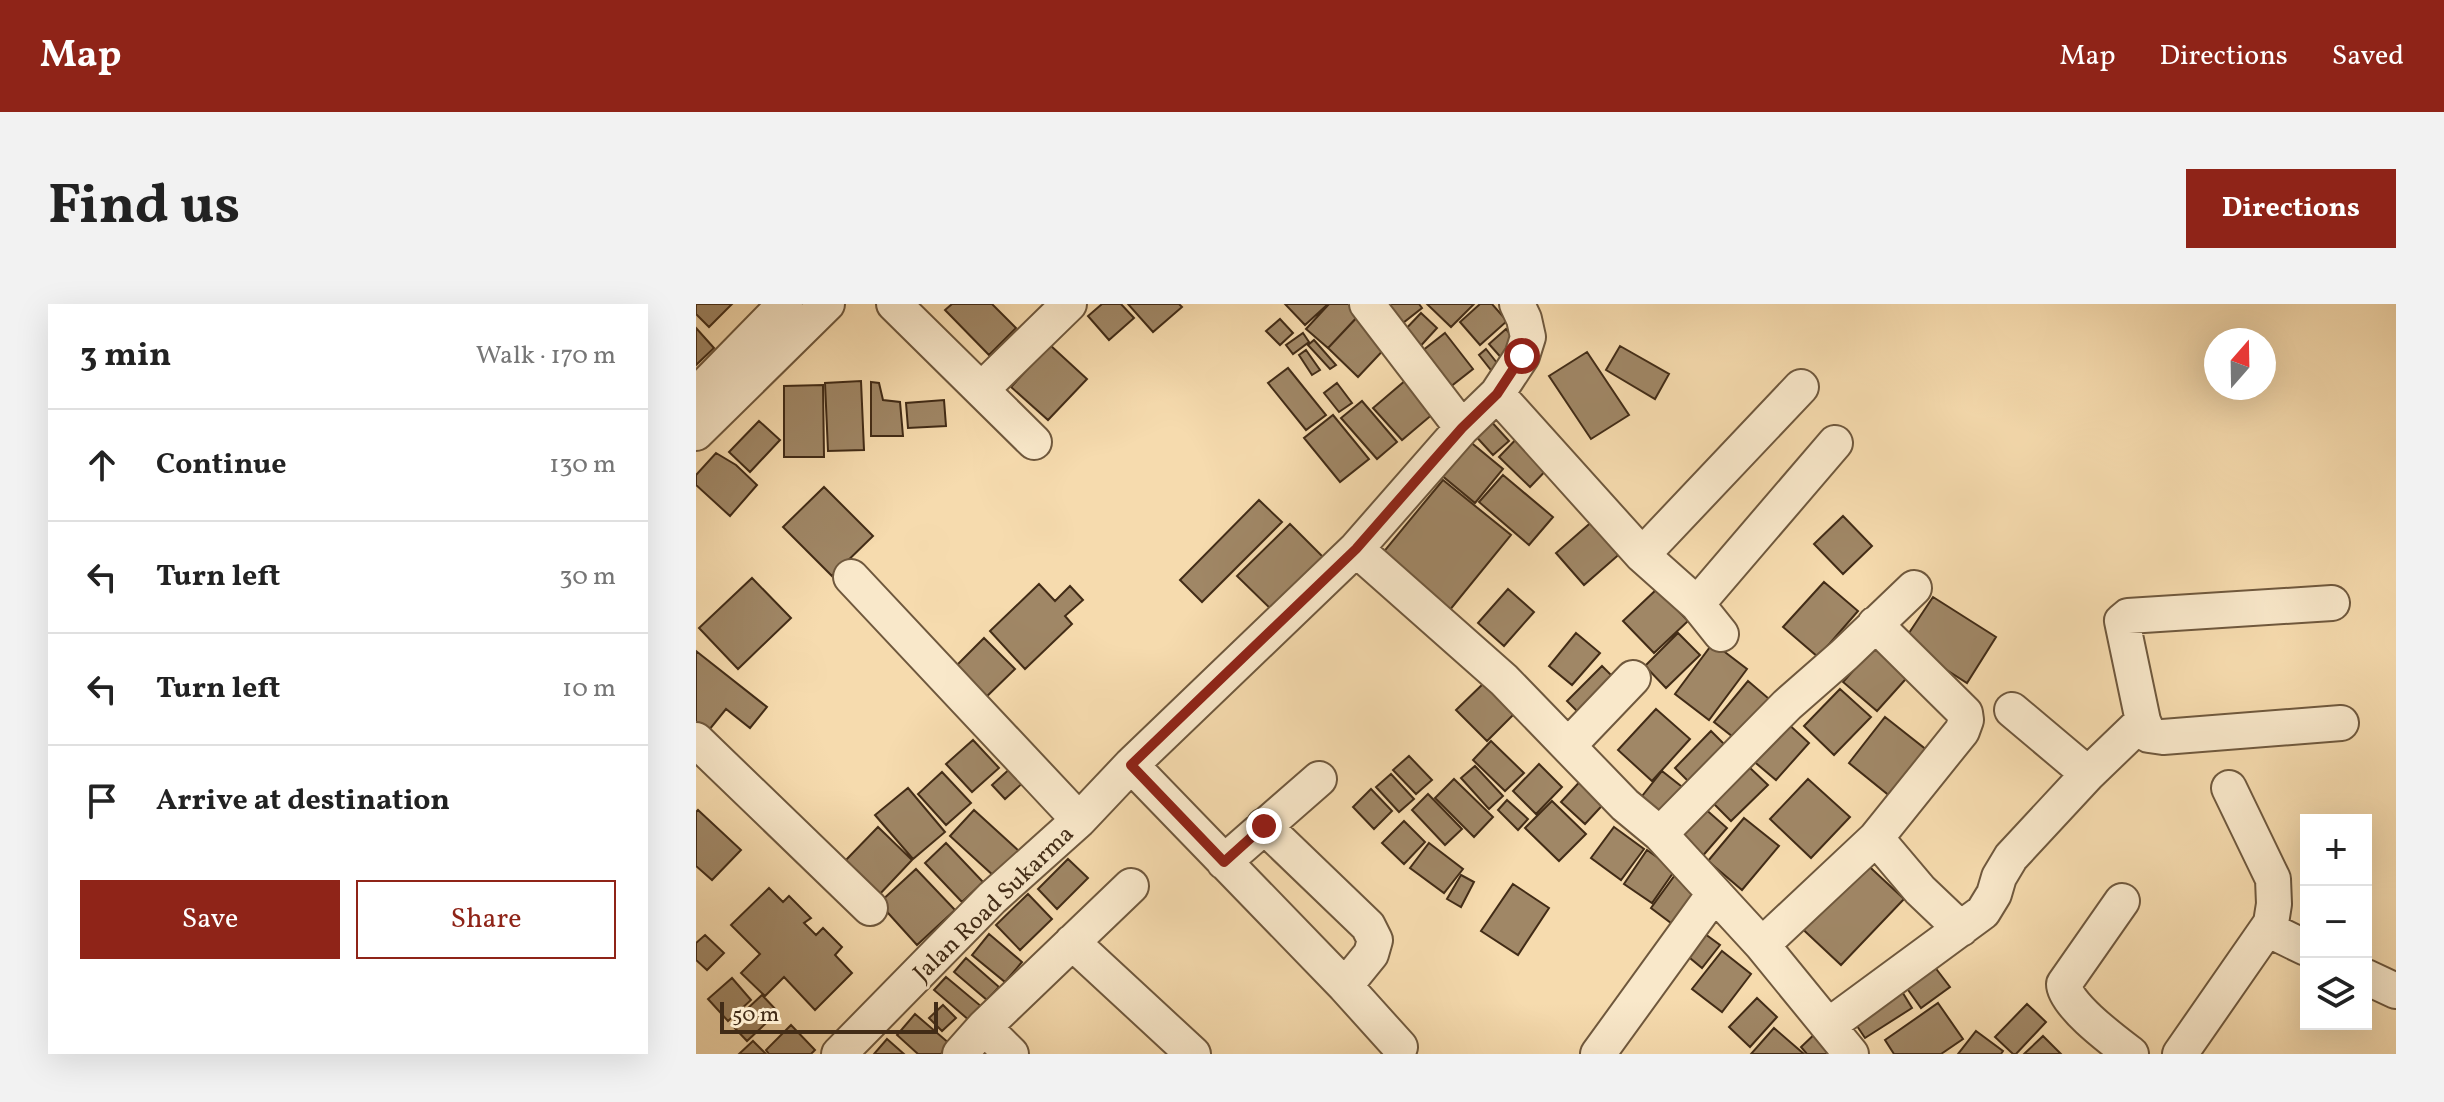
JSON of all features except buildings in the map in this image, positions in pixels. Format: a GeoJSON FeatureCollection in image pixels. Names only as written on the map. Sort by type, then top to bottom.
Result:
{"type":"FeatureCollection","features":[{"type":"Feature","properties":{"kind":"street"},"geometry":{"type":"LineString","coordinates":[[696,395],[785,304]]}},
{"type":"Feature","properties":{"kind":"street"},"geometry":{"type":"LineString","coordinates":[[696,433],[827,304]]}},
{"type":"Feature","properties":{"kind":"street"},"geometry":{"type":"LineString","coordinates":[[894,304],[1034,442]]}},
{"type":"Feature","properties":{"kind":"street"},"geometry":{"type":"LineString","coordinates":[[982,389],[1069,304]]}},
{"type":"Feature","properties":{"kind":"street"},"geometry":{"type":"LineString","coordinates":[[1367,304],[1462,428]]}},
{"type":"Feature","properties":{"kind":"street","name":"Jalan Road Sukarma"},"geometry":{"type":"LineString","coordinates":[[839,1054],[992,898],[1079,820],[1131,765],[1356,549],[1462,428],[1497,394],[1522,356],[1528,337],[1517,304]]}},
{"type":"Feature","properties":{"kind":"street"},"geometry":{"type":"LineString","coordinates":[[1642,555],[1801,387]]}},
{"type":"Feature","properties":{"kind":"street"},"geometry":{"type":"LineString","coordinates":[[1497,394],[1642,555],[1697,604],[1721,634]]}},
{"type":"Feature","properties":{"kind":"street"},"geometry":{"type":"LineString","coordinates":[[1697,604],[1835,443]]}},
{"type":"Feature","properties":{"kind":"street"},"geometry":{"type":"LineString","coordinates":[[1356,549],[1504,680],[1625,805],[1660,834],[1762,945],[1851,1054]]}},
{"type":"Feature","properties":{"kind":"street"},"geometry":{"type":"LineString","coordinates":[[851,577],[1079,820]]}},
{"type":"Feature","properties":{"kind":"street"},"geometry":{"type":"LineString","coordinates":[[1660,834],[1787,705],[1914,588]]}},
{"type":"Feature","properties":{"kind":"street"},"geometry":{"type":"LineString","coordinates":[[2332,603],[2124,618],[2122,621],[2143,721],[2149,735],[2163,737],[2341,723]]}},
{"type":"Feature","properties":{"kind":"street"},"geometry":{"type":"LineString","coordinates":[[1762,945],[1876,838],[1962,731],[1966,720],[1965,713],[1875,624]]}},
{"type":"Feature","properties":{"kind":"street"},"geometry":{"type":"LineString","coordinates":[[1568,746],[1633,678]]}},
{"type":"Feature","properties":{"kind":"street"},"geometry":{"type":"LineString","coordinates":[[2012,710],[2088,774]]}},
{"type":"Feature","properties":{"kind":"street"},"geometry":{"type":"LineString","coordinates":[[1828,1026],[1983,912],[2011,857],[2088,774],[2143,721]]}},
{"type":"Feature","properties":{"kind":"street"},"geometry":{"type":"LineString","coordinates":[[696,740],[870,908]]}},
{"type":"Feature","properties":{"kind":"street"},"geometry":{"type":"LineString","coordinates":[[1131,765],[1400,1047]]}},
{"type":"Feature","properties":{"kind":"street"},"geometry":{"type":"LineString","coordinates":[[1224,862],[1319,779]]}},
{"type":"Feature","properties":{"kind":"street"},"geometry":{"type":"LineString","coordinates":[[2180,1054],[2271,923],[2273,879],[2229,788]]}},
{"type":"Feature","properties":{"kind":"street"},"geometry":{"type":"LineString","coordinates":[[1264,826],[1368,926],[1375,940],[1371,954],[1345,986]]}},
{"type":"Feature","properties":{"kind":"street"},"geometry":{"type":"LineString","coordinates":[[1876,838],[1920,890],[1961,929]]}},
{"type":"Feature","properties":{"kind":"street"},"geometry":{"type":"LineString","coordinates":[[960,1054],[984,1027],[1131,886]]}},
{"type":"Feature","properties":{"kind":"street"},"geometry":{"type":"LineString","coordinates":[[1598,1054],[1714,894]]}},
{"type":"Feature","properties":{"kind":"street"},"geometry":{"type":"LineString","coordinates":[[2122,901],[2063,988],[2102,1031],[2131,1054]]}},
{"type":"Feature","properties":{"kind":"street"},"geometry":{"type":"LineString","coordinates":[[2267,929],[2300,945]]}},
{"type":"Feature","properties":{"kind":"street"},"geometry":{"type":"LineString","coordinates":[[1072,942],[1193,1054]]}},
{"type":"Feature","properties":{"kind":"street"},"geometry":{"type":"LineString","coordinates":[[2372,980],[2396,991]]}},
{"type":"Feature","properties":{"kind":"street"},"geometry":{"type":"LineString","coordinates":[[984,1027],[1011,1054]]}},
{"type":"Feature","properties":{"kind":"route"},"geometry":{"type":"LineString","coordinates":[[1264,826],[1224,862],[1131,765],[1356,549],[1462,428],[1497,394],[1522,356]]}}]}
